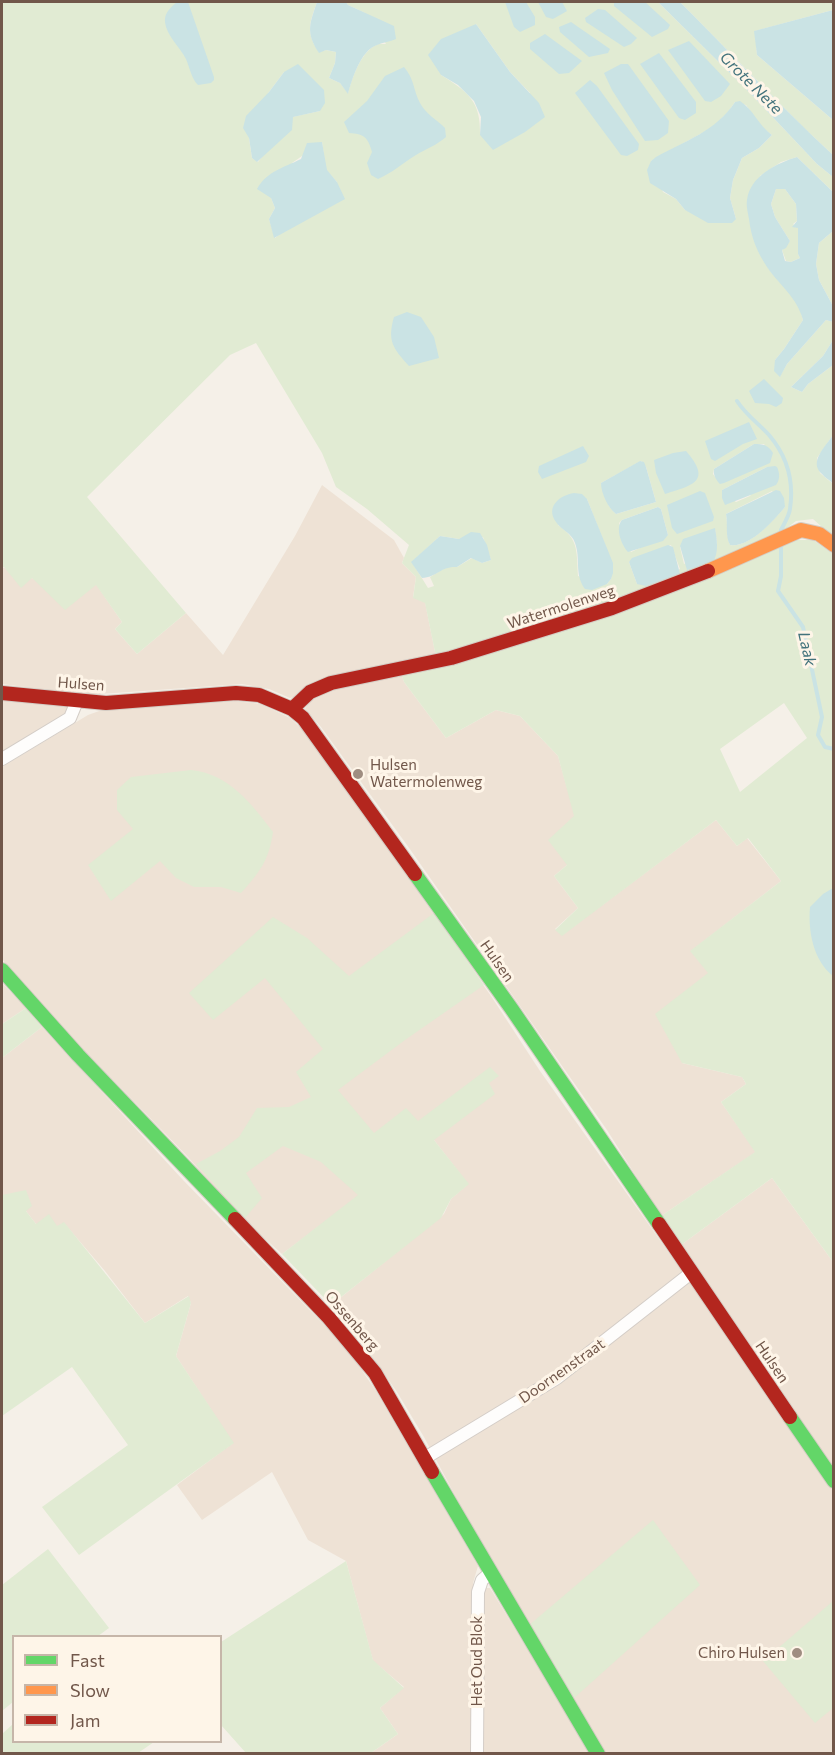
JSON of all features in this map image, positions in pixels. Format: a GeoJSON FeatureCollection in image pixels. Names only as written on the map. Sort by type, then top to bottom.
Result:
{"type":"FeatureCollection","features":[{"type":"Feature","properties":{"kind":"street","name":"Watermolenweg"},"geometry":{"type":"LineString","coordinates":[[292,709],[310,692],[331,683],[452,658],[612,608],[729,563],[801,530],[813,530],[834,545]]}},
{"type":"Feature","properties":{"kind":"street","name":"Hulsen"},"geometry":{"type":"LineString","coordinates":[[2,693],[106,703],[236,693],[259,695],[292,709],[310,727],[497,989],[834,1481]]}},
{"type":"Feature","properties":{"kind":"street"},"geometry":{"type":"LineString","coordinates":[[2,759],[70,718],[77,701]]}},
{"type":"Feature","properties":{"kind":"street","name":"Ossenberg"},"geometry":{"type":"LineString","coordinates":[[2,970],[78,1055],[329,1318],[375,1373],[598,1754]]}},
{"type":"Feature","properties":{"kind":"street","name":"Doornenstraat"},"geometry":{"type":"LineString","coordinates":[[425,1458],[557,1378],[691,1273]]}},
{"type":"Feature","properties":{"kind":"street","name":"Het Oud Blok"},"geometry":{"type":"LineString","coordinates":[[477,1754],[478,1592],[482,1580],[490,1573]]}},
{"type":"Feature","properties":{"kind":"shaded area"},"geometry":{"type":"Polygon","coordinates":[[[322,485],[394,540],[404,558],[402,563],[416,577],[413,597],[425,602],[436,657],[290,698],[269,689],[242,684],[86,695],[2,684],[2,567],[31,578],[96,584],[122,622],[115,629],[137,654],[186,613],[223,655],[295,536],[322,485]]]}},
{"type":"Feature","properties":{"kind":"shaded area"},"geometry":{"type":"Polygon","coordinates":[[[401,673],[404,682],[446,738],[496,710],[520,716],[558,756],[575,816],[567,865],[554,876],[578,908],[555,929],[562,935],[716,820],[737,846],[747,838],[781,881],[691,951],[709,972],[682,1063],[742,1077],[746,1084],[721,1102],[756,1152],[661,1216],[607,1130],[407,845],[321,727],[305,709],[314,694],[401,673]]]}},
{"type":"Feature","properties":{"kind":"shaded area"},"geometry":{"type":"Polygon","coordinates":[[[2,700],[68,707],[68,713],[2,753],[2,700]]]}},
{"type":"Feature","properties":{"kind":"shaded area"},"geometry":{"type":"Polygon","coordinates":[[[235,701],[261,704],[290,718],[308,735],[833,1491],[833,1753],[605,1753],[475,1533],[424,1437],[397,1392],[364,1345],[329,1307],[444,1214],[451,1199],[468,1184],[434,1140],[282,1254],[242,1218],[188,1157],[41,1006],[2,959],[2,767],[88,715],[102,710],[235,701]]]}},
{"type":"Feature","properties":{"kind":"shaded area"},"geometry":{"type":"Polygon","coordinates":[[[2,983],[26,1008],[2,1024],[2,983]]]}},
{"type":"Feature","properties":{"kind":"shaded area"},"geometry":{"type":"Polygon","coordinates":[[[42,1027],[183,1180],[331,1332],[354,1359],[376,1391],[478,1566],[473,1583],[471,1753],[371,1753],[398,1734],[380,1708],[404,1687],[373,1661],[346,1561],[308,1540],[272,1472],[202,1520],[177,1485],[233,1443],[176,1356],[191,1303],[188,1296],[145,1323],[64,1223],[57,1227],[36,1224],[26,1211],[2,1195],[2,1058],[42,1027]]]}},
{"type":"Feature","properties":{"kind":"shaded area"},"geometry":{"type":"Polygon","coordinates":[[[772,1178],[833,1262],[833,1472],[681,1245],[772,1178]]]}},
{"type":"Feature","properties":{"kind":"shaded area"},"geometry":{"type":"Polygon","coordinates":[[[486,1588],[490,1588],[591,1753],[482,1754],[483,1594],[486,1588]]]}},
{"type":"Feature","properties":{"kind":"green space"},"geometry":{"type":"Polygon","coordinates":[[[2,2],[317,2],[310,27],[312,39],[319,52],[326,50],[336,52],[335,63],[329,78],[340,83],[348,93],[355,73],[366,53],[377,44],[386,44],[365,13],[346,2],[658,2],[750,93],[817,164],[833,177],[833,192],[797,157],[781,162],[760,176],[768,268],[794,297],[803,320],[775,360],[780,376],[787,364],[826,320],[833,322],[833,340],[823,356],[791,387],[802,392],[808,384],[833,365],[833,435],[817,458],[820,473],[833,484],[833,537],[813,519],[796,521],[783,531],[651,588],[436,657],[425,603],[413,598],[416,577],[402,563],[409,545],[367,509],[336,487],[322,453],[256,343],[230,355],[87,497],[186,613],[137,654],[115,629],[122,622],[96,585],[65,610],[32,578],[21,588],[2,567],[2,2]],[[476,24],[441,75],[465,92],[475,106],[480,123],[480,135],[530,93],[510,72],[476,24]],[[284,72],[269,92],[249,138],[252,158],[258,162],[292,117],[320,111],[284,72]],[[735,102],[713,127],[651,161],[663,192],[676,199],[685,210],[736,219],[730,198],[733,180],[742,158],[759,148],[772,135],[761,127],[746,105],[735,102]],[[322,142],[292,163],[271,198],[275,208],[269,219],[275,238],[337,182],[326,170],[322,142]],[[754,444],[714,469],[713,474],[716,478],[765,444],[754,444]],[[641,461],[601,483],[609,506],[616,514],[656,502],[646,467],[641,461]],[[767,467],[722,490],[736,502],[750,496],[767,467]],[[772,491],[726,514],[730,545],[738,545],[753,538],[785,507],[772,491]],[[587,499],[558,525],[570,536],[576,548],[578,576],[607,584],[611,579],[612,563],[587,499]],[[658,507],[619,523],[631,552],[668,535],[661,509],[658,507]],[[715,529],[680,547],[684,564],[717,544],[715,529]],[[440,536],[412,562],[428,588],[434,586],[430,577],[448,566],[457,567],[472,558],[482,563],[491,560],[483,537],[459,539],[440,536]],[[671,545],[629,562],[637,584],[680,569],[671,545]]]}},
{"type":"Feature","properties":{"kind":"green space"},"geometry":{"type":"Polygon","coordinates":[[[680,2],[833,2],[833,10],[755,31],[757,55],[833,120],[833,155],[804,128],[680,2]]]}},
{"type":"Feature","properties":{"kind":"green space"},"geometry":{"type":"Polygon","coordinates":[[[776,189],[785,189],[796,204],[797,221],[793,224],[798,228],[800,258],[791,262],[786,261],[782,250],[790,241],[775,217],[771,204],[776,189]]]}},
{"type":"Feature","properties":{"kind":"green space"},"geometry":{"type":"Polygon","coordinates":[[[833,231],[833,306],[819,280],[816,264],[819,243],[833,231]]]}},
{"type":"Feature","properties":{"kind":"green space"},"geometry":{"type":"Polygon","coordinates":[[[795,540],[813,540],[833,554],[833,1262],[772,1178],[681,1245],[661,1216],[755,1152],[721,1102],[746,1084],[742,1077],[682,1063],[655,1014],[708,973],[690,951],[781,881],[748,838],[737,846],[716,820],[562,936],[555,930],[578,908],[554,876],[567,865],[548,840],[574,816],[558,756],[520,716],[496,710],[446,738],[404,682],[401,673],[795,540]],[[784,703],[720,749],[740,792],[807,738],[784,703]]]}},
{"type":"Feature","properties":{"kind":"green space"},"geometry":{"type":"Polygon","coordinates":[[[191,770],[217,777],[228,784],[247,801],[273,832],[263,865],[241,893],[221,887],[194,887],[176,878],[160,861],[111,901],[88,865],[133,829],[117,810],[117,790],[131,777],[191,770]]]}},
{"type":"Feature","properties":{"kind":"green space"},"geometry":{"type":"Polygon","coordinates":[[[434,913],[484,985],[338,1090],[374,1133],[406,1108],[418,1121],[490,1067],[499,1076],[489,1083],[495,1094],[434,1140],[469,1184],[451,1199],[441,1218],[331,1305],[282,1254],[358,1195],[321,1162],[283,1146],[246,1173],[262,1198],[245,1218],[196,1164],[239,1137],[257,1108],[289,1107],[311,1097],[296,1072],[323,1049],[265,978],[213,1020],[189,993],[273,917],[307,938],[349,976],[434,913]]]}},
{"type":"Feature","properties":{"kind":"green space"},"geometry":{"type":"Polygon","coordinates":[[[26,1008],[42,1027],[2,1058],[2,1024],[26,1008]]]}},
{"type":"Feature","properties":{"kind":"green space"},"geometry":{"type":"Polygon","coordinates":[[[26,1190],[32,1206],[26,1211],[36,1224],[49,1214],[57,1226],[64,1222],[145,1323],[189,1296],[191,1303],[176,1356],[234,1443],[79,1555],[42,1507],[128,1445],[72,1367],[2,1416],[2,1195],[26,1190]]]}},
{"type":"Feature","properties":{"kind":"green space"},"geometry":{"type":"Polygon","coordinates":[[[653,1520],[700,1585],[573,1699],[528,1626],[653,1520]]]}},
{"type":"Feature","properties":{"kind":"green space"},"geometry":{"type":"Polygon","coordinates":[[[48,1549],[109,1628],[99,1635],[12,1635],[12,1703],[2,1711],[2,1585],[48,1549]]]}},
{"type":"Feature","properties":{"kind":"green space"},"geometry":{"type":"Polygon","coordinates":[[[346,1561],[373,1660],[404,1688],[380,1708],[398,1734],[371,1753],[246,1753],[222,1726],[222,1641],[346,1561]]]}},
{"type":"Feature","properties":{"kind":"green space"},"geometry":{"type":"Polygon","coordinates":[[[833,1601],[833,1708],[815,1723],[763,1661],[833,1601]]]}},
{"type":"Feature","properties":{"kind":"green space"},"geometry":{"type":"Polygon","coordinates":[[[12,1725],[12,1743],[153,1743],[138,1753],[2,1753],[2,1734],[12,1725]]]}},
{"type":"Feature","properties":{"kind":"water"},"geometry":{"type":"Polygon","coordinates":[[[177,2],[188,2],[214,77],[211,83],[198,85],[186,59],[168,32],[166,16],[177,2]]]}},
{"type":"Feature","properties":{"kind":"water"},"geometry":{"type":"Polygon","coordinates":[[[317,2],[346,2],[394,26],[396,39],[377,45],[366,53],[358,66],[348,94],[340,83],[329,78],[335,63],[336,52],[326,50],[319,53],[312,39],[310,28],[317,2]]]}},
{"type":"Feature","properties":{"kind":"water"},"geometry":{"type":"Polygon","coordinates":[[[505,2],[526,2],[535,17],[535,25],[520,32],[514,27],[505,2]]]}},
{"type":"Feature","properties":{"kind":"water"},"geometry":{"type":"Polygon","coordinates":[[[538,2],[562,2],[567,11],[553,19],[546,17],[538,2]]]}},
{"type":"Feature","properties":{"kind":"water"},"geometry":{"type":"Polygon","coordinates":[[[614,2],[645,2],[670,25],[668,29],[652,37],[614,6],[614,2]]]}},
{"type":"Feature","properties":{"kind":"water","name":"Grote Nete"},"geometry":{"type":"Polygon","coordinates":[[[658,2],[680,2],[833,155],[833,177],[817,164],[750,93],[658,2]]]}},
{"type":"Feature","properties":{"kind":"water"},"geometry":{"type":"Polygon","coordinates":[[[598,9],[605,10],[637,38],[624,47],[586,22],[585,18],[598,9]]]}},
{"type":"Feature","properties":{"kind":"water"},"geometry":{"type":"Polygon","coordinates":[[[834,10],[833,120],[757,55],[754,31],[834,10]]]}},
{"type":"Feature","properties":{"kind":"water"},"geometry":{"type":"Polygon","coordinates":[[[571,22],[610,49],[608,53],[589,57],[560,32],[559,27],[571,22]]]}},
{"type":"Feature","properties":{"kind":"water"},"geometry":{"type":"Polygon","coordinates":[[[476,24],[510,72],[539,103],[545,117],[525,132],[493,150],[480,135],[481,117],[474,101],[458,85],[441,75],[428,55],[441,39],[476,24]]]}},
{"type":"Feature","properties":{"kind":"water"},"geometry":{"type":"Polygon","coordinates":[[[545,34],[582,61],[569,73],[559,74],[530,49],[530,43],[545,34]]]}},
{"type":"Feature","properties":{"kind":"water"},"geometry":{"type":"Polygon","coordinates":[[[689,41],[730,84],[721,96],[711,102],[705,101],[668,50],[689,41]]]}},
{"type":"Feature","properties":{"kind":"water"},"geometry":{"type":"Polygon","coordinates":[[[659,53],[696,102],[696,113],[685,120],[679,118],[640,64],[659,53]]]}},
{"type":"Feature","properties":{"kind":"water"},"geometry":{"type":"Polygon","coordinates":[[[298,64],[324,90],[325,103],[320,111],[293,117],[292,130],[257,162],[252,158],[249,138],[243,128],[246,116],[284,72],[298,64]]]}},
{"type":"Feature","properties":{"kind":"water"},"geometry":{"type":"Polygon","coordinates":[[[621,64],[628,64],[669,121],[668,133],[658,140],[645,141],[612,90],[604,73],[621,64]]]}},
{"type":"Feature","properties":{"kind":"water"},"geometry":{"type":"Polygon","coordinates":[[[404,67],[422,107],[445,128],[446,137],[378,179],[371,175],[367,163],[372,152],[369,143],[362,135],[349,133],[344,122],[367,101],[385,76],[404,67]]]}},
{"type":"Feature","properties":{"kind":"water"},"geometry":{"type":"Polygon","coordinates":[[[590,80],[597,86],[639,144],[638,150],[627,156],[621,155],[575,93],[590,80]]]}},
{"type":"Feature","properties":{"kind":"water"},"geometry":{"type":"Polygon","coordinates":[[[740,101],[772,135],[759,148],[742,158],[733,180],[730,198],[736,219],[732,223],[708,223],[685,210],[676,199],[650,183],[647,170],[651,161],[656,157],[709,128],[719,121],[735,102],[740,101]]]}},
{"type":"Feature","properties":{"kind":"water"},"geometry":{"type":"Polygon","coordinates":[[[322,142],[327,170],[337,182],[345,199],[274,238],[269,219],[275,208],[271,198],[257,189],[271,174],[301,159],[307,143],[322,142]]]}},
{"type":"Feature","properties":{"kind":"water"},"geometry":{"type":"Polygon","coordinates":[[[797,157],[833,192],[833,231],[819,243],[816,264],[819,280],[833,306],[833,322],[826,320],[787,364],[780,377],[774,371],[775,360],[803,320],[797,305],[767,267],[757,250],[751,232],[747,202],[749,192],[759,177],[797,157]],[[776,189],[771,204],[775,217],[790,241],[782,250],[785,261],[791,262],[800,258],[798,228],[792,227],[797,221],[796,204],[785,189],[776,189]]]}},
{"type":"Feature","properties":{"kind":"water"},"geometry":{"type":"Polygon","coordinates":[[[407,312],[421,317],[434,337],[439,358],[409,366],[399,354],[391,338],[392,325],[394,317],[407,312]]]}},
{"type":"Feature","properties":{"kind":"water"},"geometry":{"type":"Polygon","coordinates":[[[833,340],[833,365],[808,384],[802,392],[791,387],[823,356],[833,340]]]}},
{"type":"Feature","properties":{"kind":"water"},"geometry":{"type":"Polygon","coordinates":[[[764,379],[783,398],[782,403],[776,407],[755,403],[749,391],[764,379]]]}},
{"type":"Feature","properties":{"kind":"water"},"geometry":{"type":"Polygon","coordinates":[[[749,422],[757,439],[743,444],[715,461],[711,459],[705,441],[749,422]]]}},
{"type":"Feature","properties":{"kind":"water"},"geometry":{"type":"Polygon","coordinates":[[[833,435],[833,484],[818,469],[817,459],[833,435]]]}},
{"type":"Feature","properties":{"kind":"water"},"geometry":{"type":"Polygon","coordinates":[[[754,444],[760,444],[771,450],[773,453],[770,463],[720,484],[715,477],[714,469],[754,444]]]}},
{"type":"Feature","properties":{"kind":"water"},"geometry":{"type":"Polygon","coordinates":[[[583,446],[589,456],[586,462],[542,479],[538,472],[539,466],[583,446]]]}},
{"type":"Feature","properties":{"kind":"water"},"geometry":{"type":"Polygon","coordinates":[[[686,451],[698,469],[696,480],[684,488],[665,494],[656,473],[654,460],[686,451]]]}},
{"type":"Feature","properties":{"kind":"water"},"geometry":{"type":"Polygon","coordinates":[[[640,461],[644,462],[646,467],[656,502],[616,514],[606,500],[601,483],[640,461]]]}},
{"type":"Feature","properties":{"kind":"water"},"geometry":{"type":"Polygon","coordinates":[[[775,466],[779,474],[776,485],[725,505],[722,490],[767,467],[775,466]]]}},
{"type":"Feature","properties":{"kind":"water"},"geometry":{"type":"Polygon","coordinates":[[[776,490],[780,491],[784,498],[785,507],[768,526],[753,538],[738,545],[730,545],[726,514],[776,490]]]}},
{"type":"Feature","properties":{"kind":"water"},"geometry":{"type":"Polygon","coordinates":[[[700,491],[705,493],[714,517],[713,521],[677,534],[672,528],[667,505],[700,491]]]}},
{"type":"Feature","properties":{"kind":"water"},"geometry":{"type":"Polygon","coordinates":[[[574,493],[582,494],[587,499],[613,563],[611,579],[607,584],[592,590],[585,589],[580,578],[574,540],[553,517],[553,507],[559,499],[574,493]]]}},
{"type":"Feature","properties":{"kind":"water"},"geometry":{"type":"Polygon","coordinates":[[[658,507],[661,509],[668,535],[663,541],[628,552],[620,536],[619,527],[622,520],[658,507]]]}},
{"type":"Feature","properties":{"kind":"water"},"geometry":{"type":"Polygon","coordinates":[[[715,528],[717,550],[713,562],[687,570],[680,546],[683,539],[715,528]]]}},
{"type":"Feature","properties":{"kind":"water"},"geometry":{"type":"Polygon","coordinates":[[[471,532],[480,533],[487,545],[491,560],[482,563],[471,558],[457,567],[447,568],[432,576],[422,578],[411,562],[440,536],[459,539],[471,532]]]}},
{"type":"Feature","properties":{"kind":"water"},"geometry":{"type":"Polygon","coordinates":[[[668,545],[673,547],[680,574],[646,586],[637,584],[629,562],[632,558],[668,545]]]}},
{"type":"Feature","properties":{"kind":"water"},"geometry":{"type":"Polygon","coordinates":[[[833,888],[833,976],[821,962],[813,944],[810,907],[833,888]]]}},
{"type":"Feature","properties":{"kind":"waterway","name":"Laak"},"geometry":{"type":"LineString","coordinates":[[737,401],[769,435],[785,461],[790,479],[791,499],[789,514],[781,530]]}},
{"type":"Feature","properties":{"kind":"waterway","name":"Laak"},"geometry":{"type":"LineString","coordinates":[[781,547],[781,576],[778,591],[803,627],[822,717],[818,735],[825,747],[834,749]]}},
{"type":"Feature","properties":{"kind":"traffic: fast"},"geometry":{"type":"LineString","coordinates":[[415,874],[511,1008],[659,1224]]}},
{"type":"Feature","properties":{"kind":"traffic: fast"},"geometry":{"type":"LineString","coordinates":[[2,970],[78,1055],[235,1219]]}},
{"type":"Feature","properties":{"kind":"traffic: fast"},"geometry":{"type":"LineString","coordinates":[[790,1417],[834,1481]]}},
{"type":"Feature","properties":{"kind":"traffic: fast"},"geometry":{"type":"LineString","coordinates":[[432,1472],[598,1754]]}},
{"type":"Feature","properties":{"kind":"traffic: slow"},"geometry":{"type":"LineString","coordinates":[[708,571],[801,530],[819,534],[834,545]]}},
{"type":"Feature","properties":{"kind":"traffic: jam"},"geometry":{"type":"LineString","coordinates":[[292,709],[310,692],[331,683],[451,658],[612,608],[708,571]]}},
{"type":"Feature","properties":{"kind":"traffic: jam"},"geometry":{"type":"LineString","coordinates":[[2,693],[106,703],[236,693],[259,695],[292,709],[303,718],[415,874]]}},
{"type":"Feature","properties":{"kind":"traffic: jam"},"geometry":{"type":"LineString","coordinates":[[235,1219],[329,1318],[375,1373],[432,1472]]}},
{"type":"Feature","properties":{"kind":"traffic: jam"},"geometry":{"type":"LineString","coordinates":[[659,1224],[790,1417]]}},
{"type":"Feature","properties":{"kind":"place","name":"Hulsen Watermolenweg"},"geometry":{"type":"Point","coordinates":[358,774]}},
{"type":"Feature","properties":{"kind":"place","name":"Chiro Hulsen"},"geometry":{"type":"Point","coordinates":[797,1653]}}]}
